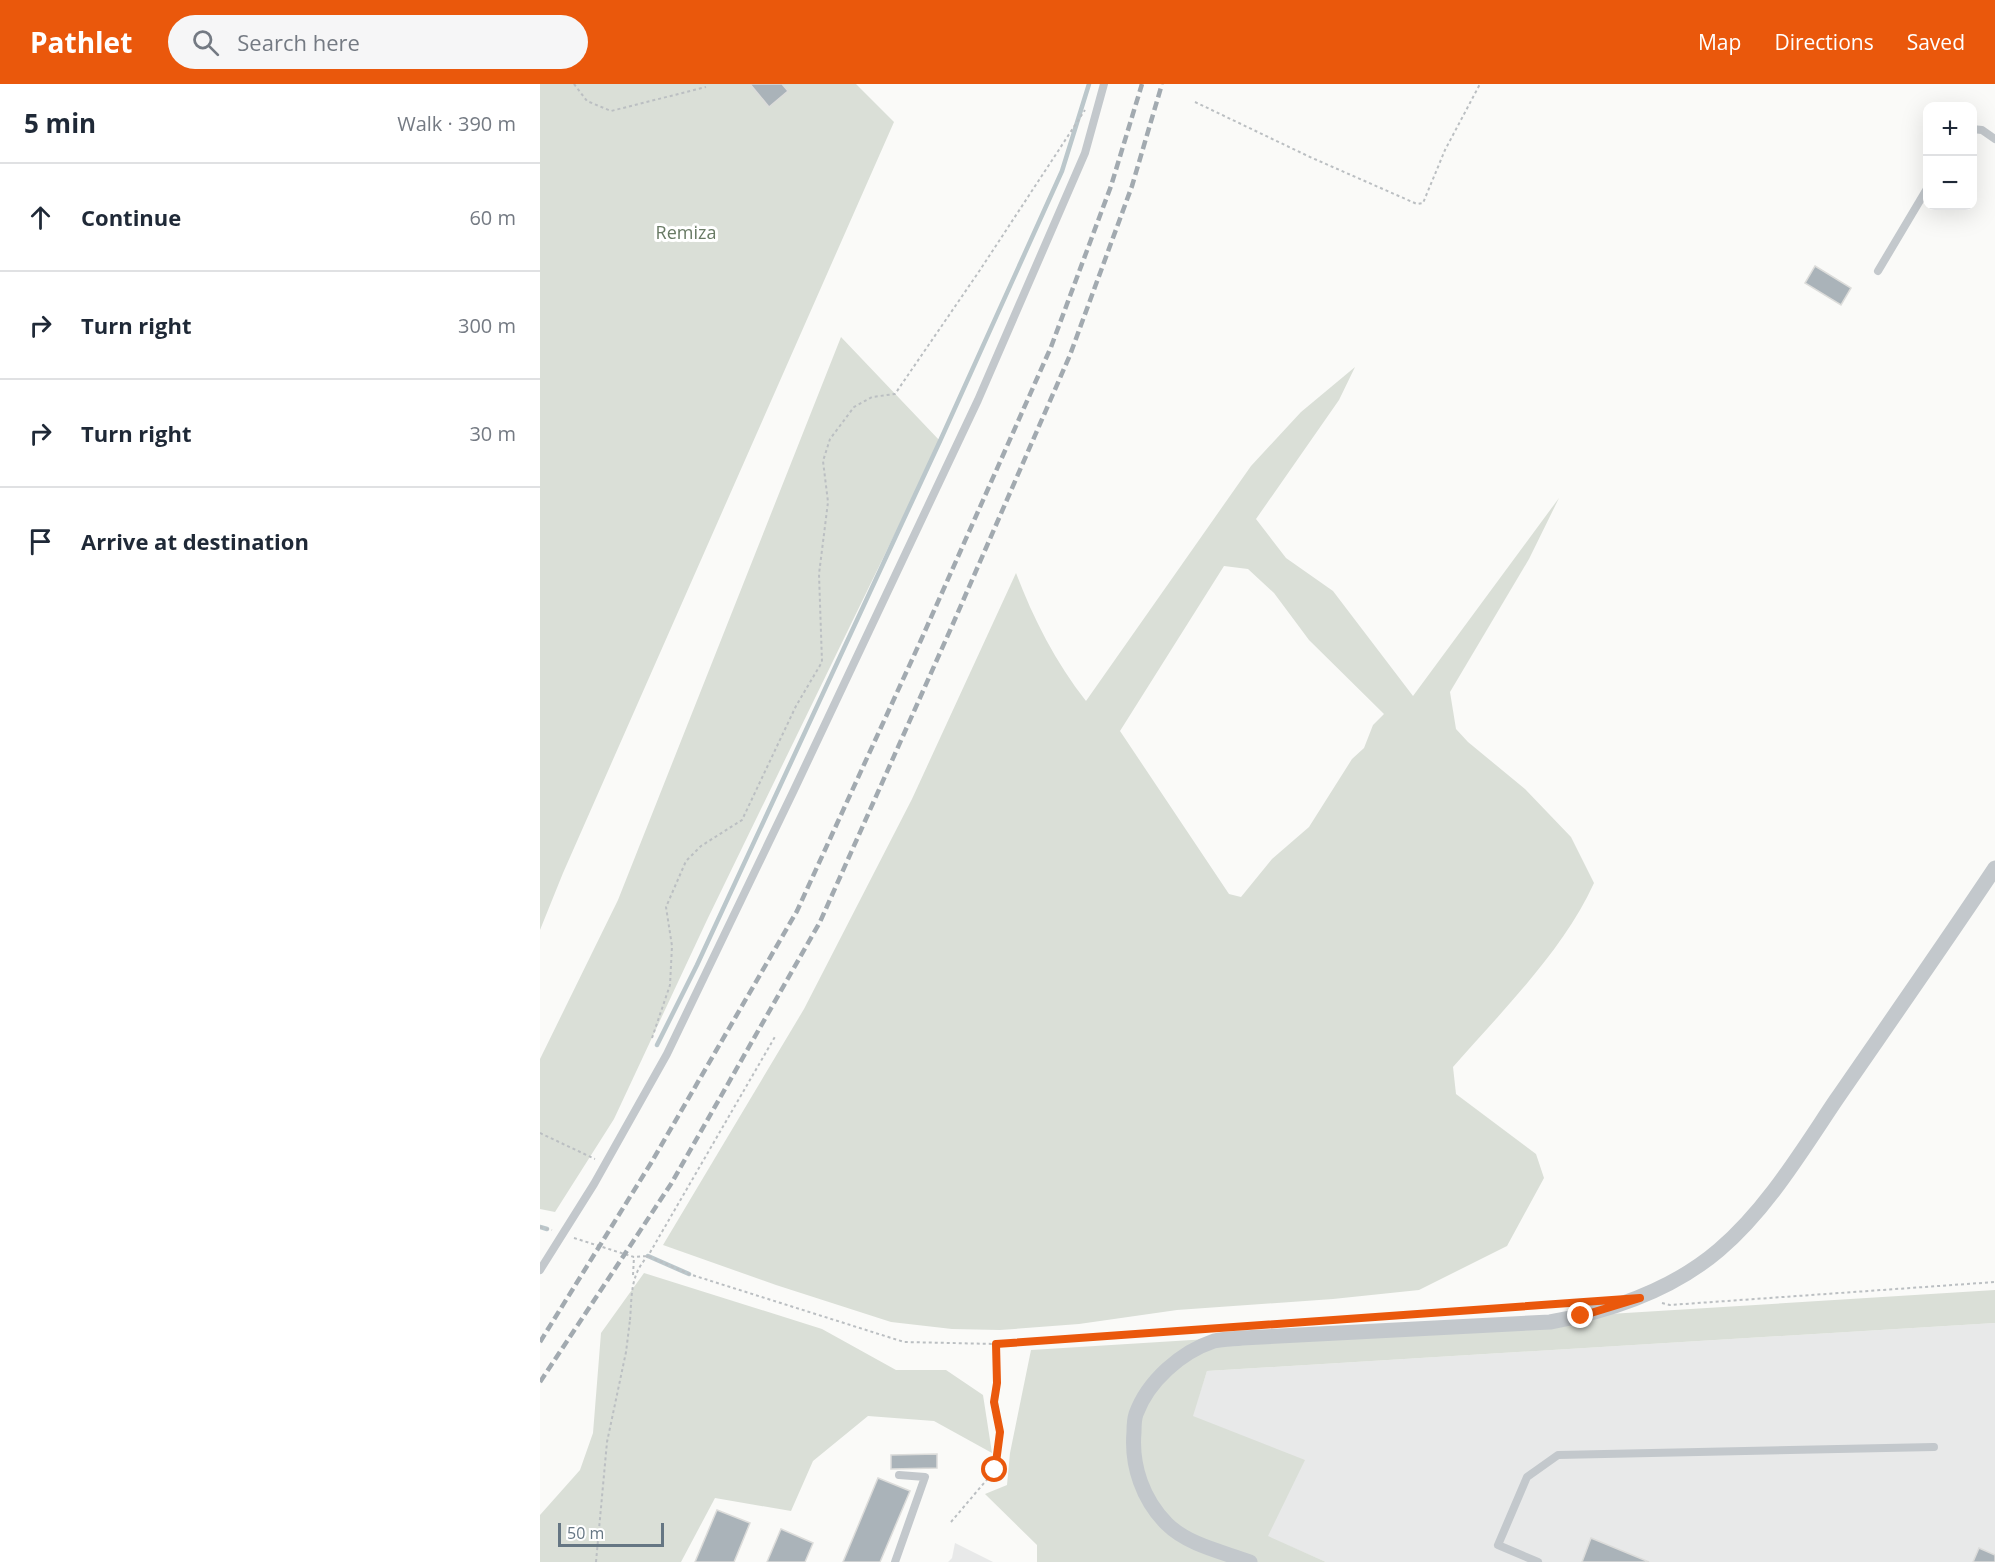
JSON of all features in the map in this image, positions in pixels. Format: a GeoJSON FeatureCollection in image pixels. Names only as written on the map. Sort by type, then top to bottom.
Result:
{"type":"FeatureCollection","features":[{"type":"Feature","properties":{"kind":"street"},"geometry":{"type":"LineString","coordinates":[[1250,1562],[1192,1540],[1168,1526],[1152,1505],[1136,1471],[1132,1443],[1135,1415],[1149,1389],[1171,1365],[1190,1352],[1215,1341],[1550,1322],[1597,1313],[1640,1298],[1690,1271],[1719,1251],[1751,1219],[1797,1157],[1995,868]]}},
{"type":"Feature","properties":{"kind":"lane"},"geometry":{"type":"LineString","coordinates":[[540,1270],[606,1164],[667,1054],[978,400],[1085,153],[1104,84]]}},
{"type":"Feature","properties":{"kind":"lane"},"geometry":{"type":"LineString","coordinates":[[1977,130],[1982,130],[1995,139]]}},
{"type":"Feature","properties":{"kind":"lane"},"geometry":{"type":"LineString","coordinates":[[1878,271],[1923,195]]}},
{"type":"Feature","properties":{"kind":"lane"},"geometry":{"type":"LineString","coordinates":[[1538,1562],[1498,1545],[1527,1477],[1558,1455],[1934,1447]]}},
{"type":"Feature","properties":{"kind":"lane"},"geometry":{"type":"LineString","coordinates":[[895,1562],[925,1477],[898,1475]]}},
{"type":"Feature","properties":{"kind":"path"},"geometry":{"type":"LineString","coordinates":[[574,84],[587,101],[611,111],[706,87]]}},
{"type":"Feature","properties":{"kind":"path"},"geometry":{"type":"LineString","coordinates":[[1195,102],[1417,204],[1423,203],[1445,150],[1480,84]]}},
{"type":"Feature","properties":{"kind":"path"},"geometry":{"type":"LineString","coordinates":[[652,1038],[670,985],[672,946],[666,907],[686,861],[701,846],[742,820],[791,717],[822,662],[819,574],[828,502],[823,460],[830,439],[854,407],[872,397],[895,394],[1087,107]]}},
{"type":"Feature","properties":{"kind":"path"},"geometry":{"type":"LineString","coordinates":[[633,1278],[776,1035]]}},
{"type":"Feature","properties":{"kind":"path"},"geometry":{"type":"LineString","coordinates":[[540,1133],[606,1164]]}},
{"type":"Feature","properties":{"kind":"path"},"geometry":{"type":"LineString","coordinates":[[540,1227],[634,1257],[648,1256],[689,1274],[904,1342],[996,1344],[1212,1329]]}},
{"type":"Feature","properties":{"kind":"path"},"geometry":{"type":"LineString","coordinates":[[596,1562],[608,1442],[630,1320],[634,1257]]}},
{"type":"Feature","properties":{"kind":"path"},"geometry":{"type":"LineString","coordinates":[[1640,1298],[1670,1305],[1995,1282]]}},
{"type":"Feature","properties":{"kind":"path"},"geometry":{"type":"LineString","coordinates":[[1475,1310],[1559,1304]]}},
{"type":"Feature","properties":{"kind":"path"},"geometry":{"type":"LineString","coordinates":[[951,1522],[995,1470],[1000,1432],[994,1402],[997,1383],[996,1344]]}},
{"type":"Feature","properties":{"kind":"shaded area"},"geometry":{"type":"Polygon","coordinates":[[[1995,1323],[1995,1562],[1326,1562],[1268,1537],[1192,1416],[1207,1371],[1995,1323]]]}},
{"type":"Feature","properties":{"kind":"shaded area"},"geometry":{"type":"Polygon","coordinates":[[[955,1543],[993,1562],[948,1562],[952,1558],[955,1543]]]}},
{"type":"Feature","properties":{"kind":"green space","name":"Remiza"},"geometry":{"type":"Polygon","coordinates":[[[540,84],[856,84],[894,122],[563,873],[540,930],[540,84]]]}},
{"type":"Feature","properties":{"kind":"green space"},"geometry":{"type":"Polygon","coordinates":[[[841,337],[940,441],[707,920],[614,1119],[555,1212],[540,1209],[540,1059],[618,900],[841,337]]]}},
{"type":"Feature","properties":{"kind":"green space"},"geometry":{"type":"Polygon","coordinates":[[[1355,367],[1339,400],[1256,519],[1286,558],[1333,591],[1413,696],[1559,498],[1529,559],[1450,692],[1456,729],[1468,742],[1525,789],[1571,837],[1594,883],[1566,933],[1549,956],[1453,1067],[1456,1094],[1536,1154],[1544,1178],[1507,1246],[1419,1290],[1333,1299],[1177,1310],[1079,1324],[1000,1330],[952,1329],[891,1322],[663,1245],[804,1009],[912,799],[1016,573],[1046,640],[1086,701],[1251,466],[1301,412],[1355,367]],[[1224,566],[1120,731],[1229,894],[1241,897],[1272,859],[1309,827],[1352,759],[1364,748],[1373,725],[1384,714],[1309,640],[1274,593],[1248,569],[1224,566]]]}},
{"type":"Feature","properties":{"kind":"green space"},"geometry":{"type":"Polygon","coordinates":[[[644,1273],[822,1329],[896,1370],[946,1370],[983,1395],[992,1453],[934,1421],[868,1416],[813,1461],[791,1511],[715,1498],[681,1562],[540,1562],[540,1515],[580,1470],[593,1433],[601,1333],[644,1273]]]}},
{"type":"Feature","properties":{"kind":"green space"},"geometry":{"type":"Polygon","coordinates":[[[1995,1290],[1995,1323],[1207,1371],[1193,1416],[1305,1460],[1268,1536],[1326,1562],[1037,1562],[1037,1545],[985,1494],[1007,1485],[1010,1453],[1031,1350],[1995,1290]]]}},
{"type":"Feature","properties":{"kind":"building"},"geometry":{"type":"Polygon","coordinates":[[[750,84],[782,84],[788,91],[769,107],[750,84]]]}},
{"type":"Feature","properties":{"kind":"building"},"geometry":{"type":"Polygon","coordinates":[[[1815,266],[1851,288],[1841,305],[1805,283],[1815,266]]]}},
{"type":"Feature","properties":{"kind":"building"},"geometry":{"type":"Polygon","coordinates":[[[937,1454],[937,1468],[891,1469],[891,1455],[937,1454]]]}},
{"type":"Feature","properties":{"kind":"building"},"geometry":{"type":"Polygon","coordinates":[[[878,1478],[910,1491],[880,1562],[843,1562],[878,1478]]]}},
{"type":"Feature","properties":{"kind":"building"},"geometry":{"type":"Polygon","coordinates":[[[717,1510],[750,1523],[734,1562],[695,1562],[717,1510]]]}},
{"type":"Feature","properties":{"kind":"building"},"geometry":{"type":"Polygon","coordinates":[[[781,1529],[813,1543],[805,1562],[767,1562],[781,1529]]]}},
{"type":"Feature","properties":{"kind":"building"},"geometry":{"type":"Polygon","coordinates":[[[1591,1538],[1649,1562],[1582,1562],[1591,1538]]]}},
{"type":"Feature","properties":{"kind":"building"},"geometry":{"type":"Polygon","coordinates":[[[1979,1548],[1995,1555],[1995,1562],[1973,1562],[1979,1548]]]}},
{"type":"Feature","properties":{"kind":"waterway"},"geometry":{"type":"LineString","coordinates":[[657,1045],[697,965],[940,441],[1062,171],[1089,84]]}},
{"type":"Feature","properties":{"kind":"waterway"},"geometry":{"type":"LineString","coordinates":[[540,1227],[547,1229]]}},
{"type":"Feature","properties":{"kind":"waterway"},"geometry":{"type":"LineString","coordinates":[[648,1256],[689,1274]]}},
{"type":"Feature","properties":{"kind":"railway"},"geometry":{"type":"LineString","coordinates":[[540,1342],[651,1163],[797,911],[1051,347],[1111,186],[1142,84]]}},
{"type":"Feature","properties":{"kind":"railway"},"geometry":{"type":"LineString","coordinates":[[540,1382],[671,1184],[820,922],[1070,355],[1132,186],[1162,84]]}},
{"type":"Feature","properties":{"kind":"route"},"geometry":{"type":"LineString","coordinates":[[995,1470],[1000,1432],[994,1402],[997,1383],[996,1344],[1640,1298],[1581,1316]]}}]}
